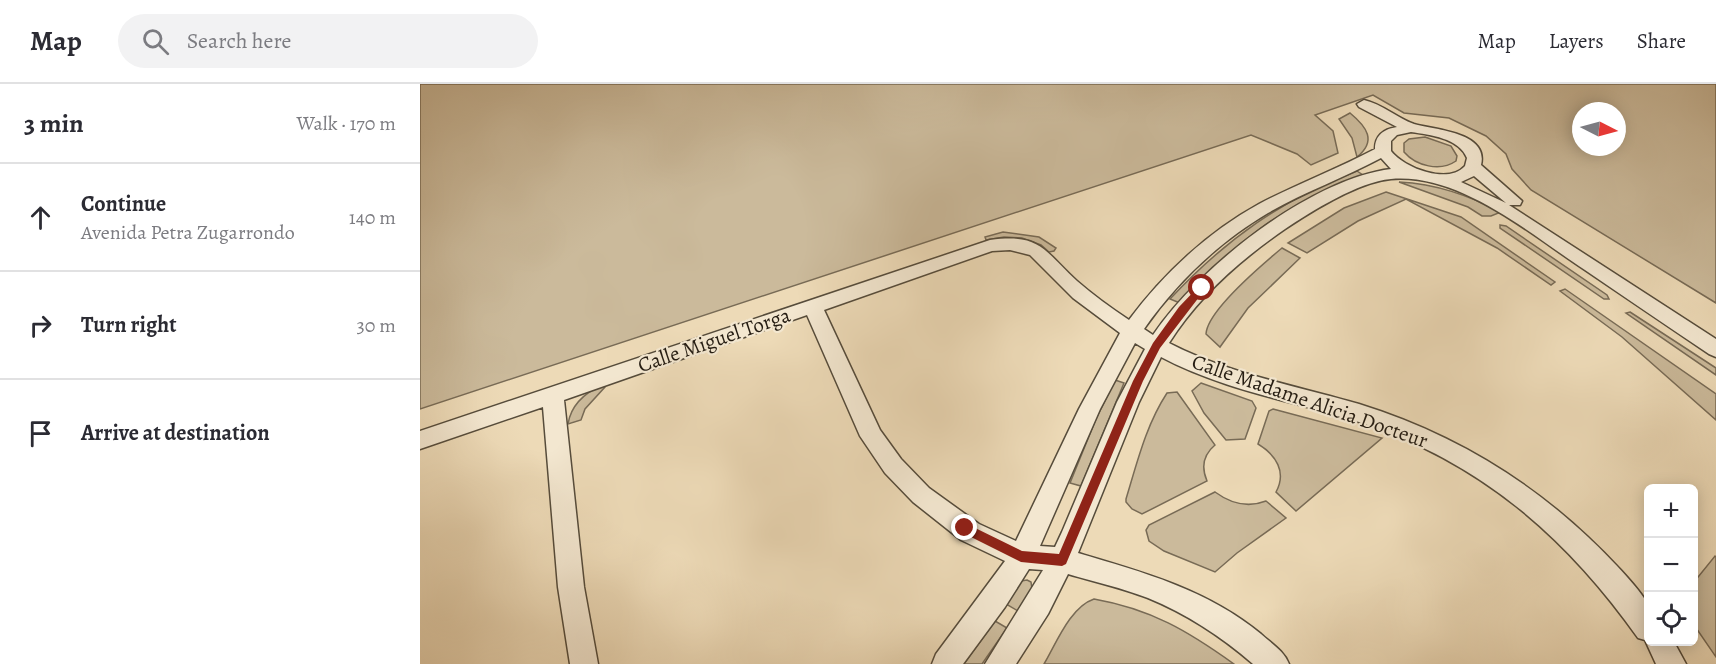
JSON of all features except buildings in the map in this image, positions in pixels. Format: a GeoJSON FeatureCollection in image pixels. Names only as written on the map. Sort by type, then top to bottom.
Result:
{"type":"FeatureCollection","features":[{"type":"Feature","properties":{"kind":"street"},"geometry":{"type":"LineString","coordinates":[[1416,174],[1394,164],[1384,144],[1358,106],[1411,128],[1436,131],[1459,140],[1470,149],[1475,158],[1474,167],[1467,174],[1441,179]]}},
{"type":"Feature","properties":{"kind":"street"},"geometry":{"type":"LineString","coordinates":[[946,664],[990,606],[1021,556],[1055,488],[1085,414],[1132,330],[1177,276],[1242,222],[1384,144],[1392,132],[1411,128]]}},
{"type":"Feature","properties":{"kind":"street"},"geometry":{"type":"LineString","coordinates":[[1474,167],[1493,186],[1525,209],[1716,333]]}},
{"type":"Feature","properties":{"kind":"street"},"geometry":{"type":"LineString","coordinates":[[999,664],[1024,627],[1062,560],[1114,433],[1156,346],[1182,310],[1228,262],[1265,234],[1320,201],[1384,175],[1416,174],[1441,179],[1475,193],[1513,214],[1716,349]]}},
{"type":"Feature","properties":{"kind":"street","name":"Calle Madame Alicia Docteur"},"geometry":{"type":"LineString","coordinates":[[1009,243],[1033,248],[1070,285],[1156,346],[1200,365],[1280,393],[1393,424],[1454,452],[1506,484],[1560,527],[1591,556],[1644,622]]}},
{"type":"Feature","properties":{"kind":"street","name":"Calle Miguel Torga"},"geometry":{"type":"LineString","coordinates":[[420,440],[990,246],[1009,243]]}},
{"type":"Feature","properties":{"kind":"street"},"geometry":{"type":"LineString","coordinates":[[813,306],[871,436],[893,466],[921,495],[970,532],[1021,556],[1062,560],[1152,587],[1202,610],[1236,631],[1275,664]]}},
{"type":"Feature","properties":{"kind":"street"},"geometry":{"type":"LineString","coordinates":[[554,395],[571,587],[584,664]]}},
{"type":"Feature","properties":{"kind":"street"},"geometry":{"type":"LineString","coordinates":[[1661,646],[1672,664]]}},
{"type":"Feature","properties":{"kind":"shaded area"},"geometry":{"type":"Polygon","coordinates":[[[420,84],[1716,84],[1716,303],[1531,190],[1512,169],[1506,154],[1486,136],[1449,118],[1404,113],[1373,95],[1315,115],[1333,131],[1338,153],[1311,165],[1297,154],[1251,135],[420,409],[420,84]]]}},
{"type":"Feature","properties":{"kind":"shaded area"},"geometry":{"type":"Polygon","coordinates":[[[1350,113],[1365,129],[1368,140],[1367,145],[1357,157],[1352,138],[1339,119],[1350,113]]]}},
{"type":"Feature","properties":{"kind":"shaded area"},"geometry":{"type":"Polygon","coordinates":[[[1425,137],[1451,146],[1457,156],[1456,161],[1443,166],[1428,166],[1415,161],[1404,152],[1404,143],[1409,139],[1425,137]]]}},
{"type":"Feature","properties":{"kind":"shaded area"},"geometry":{"type":"Polygon","coordinates":[[[1357,171],[1363,175],[1336,185],[1286,211],[1240,244],[1219,262],[1180,303],[1170,299],[1212,258],[1256,223],[1304,195],[1357,171]]]}},
{"type":"Feature","properties":{"kind":"shaded area"},"geometry":{"type":"Polygon","coordinates":[[[1399,182],[1452,191],[1501,212],[1491,216],[1482,216],[1468,207],[1399,182]]]}},
{"type":"Feature","properties":{"kind":"shaded area"},"geometry":{"type":"Polygon","coordinates":[[[1386,192],[1461,217],[1555,282],[1551,285],[1497,248],[1406,199],[1358,221],[1307,253],[1288,243],[1344,208],[1386,192]]]}},
{"type":"Feature","properties":{"kind":"shaded area"},"geometry":{"type":"Polygon","coordinates":[[[1500,225],[1506,226],[1607,295],[1609,299],[1604,299],[1500,228],[1500,225]]]}},
{"type":"Feature","properties":{"kind":"shaded area"},"geometry":{"type":"Polygon","coordinates":[[[1003,232],[1039,237],[1056,248],[1049,252],[1041,245],[1022,238],[1004,237],[986,240],[985,237],[1003,232]]]}},
{"type":"Feature","properties":{"kind":"shaded area"},"geometry":{"type":"Polygon","coordinates":[[[1282,248],[1300,258],[1248,308],[1220,347],[1206,334],[1209,324],[1238,288],[1282,248]]]}},
{"type":"Feature","properties":{"kind":"shaded area"},"geometry":{"type":"Polygon","coordinates":[[[1565,289],[1716,394],[1716,420],[1622,337],[1560,291],[1565,289]]]}},
{"type":"Feature","properties":{"kind":"shaded area"},"geometry":{"type":"Polygon","coordinates":[[[1630,312],[1716,368],[1716,375],[1626,313],[1630,312]]]}},
{"type":"Feature","properties":{"kind":"shaded area"},"geometry":{"type":"Polygon","coordinates":[[[1115,380],[1124,383],[1081,486],[1070,483],[1096,419],[1115,380]]]}},
{"type":"Feature","properties":{"kind":"shaded area"},"geometry":{"type":"Polygon","coordinates":[[[1201,383],[1252,401],[1256,408],[1245,439],[1226,440],[1204,413],[1192,391],[1201,383]]]}},
{"type":"Feature","properties":{"kind":"shaded area"},"geometry":{"type":"Polygon","coordinates":[[[604,384],[605,387],[585,409],[581,420],[568,424],[572,410],[580,400],[604,384]]]}},
{"type":"Feature","properties":{"kind":"shaded area"},"geometry":{"type":"Polygon","coordinates":[[[1177,392],[1215,445],[1204,462],[1207,481],[1142,514],[1132,509],[1126,499],[1153,418],[1167,393],[1177,392]]]}},
{"type":"Feature","properties":{"kind":"shaded area"},"geometry":{"type":"Polygon","coordinates":[[[1273,409],[1382,438],[1296,511],[1276,492],[1280,478],[1278,465],[1270,453],[1258,444],[1269,411],[1273,409]]]}},
{"type":"Feature","properties":{"kind":"shaded area"},"geometry":{"type":"Polygon","coordinates":[[[1215,492],[1239,503],[1253,504],[1266,501],[1286,518],[1237,553],[1215,572],[1164,551],[1149,541],[1146,530],[1149,525],[1215,492]]]}},
{"type":"Feature","properties":{"kind":"shaded area"},"geometry":{"type":"Polygon","coordinates":[[[1715,556],[1716,657],[1698,631],[1698,577],[1715,556]]]}},
{"type":"Feature","properties":{"kind":"shaded area"},"geometry":{"type":"Polygon","coordinates":[[[1021,581],[1031,582],[1032,589],[1018,611],[1006,604],[1021,581]]]}},
{"type":"Feature","properties":{"kind":"shaded area"},"geometry":{"type":"Polygon","coordinates":[[[1094,599],[1151,615],[1201,641],[1234,664],[1044,664],[1071,618],[1085,603],[1094,599]]]}},
{"type":"Feature","properties":{"kind":"shaded area"},"geometry":{"type":"Polygon","coordinates":[[[995,621],[1007,628],[982,664],[964,664],[995,621]]]}},
{"type":"Feature","properties":{"kind":"route"},"geometry":{"type":"LineString","coordinates":[[965,528],[1021,556],[1062,560],[1114,433],[1156,346],[1182,310],[1202,288]]}}]}
